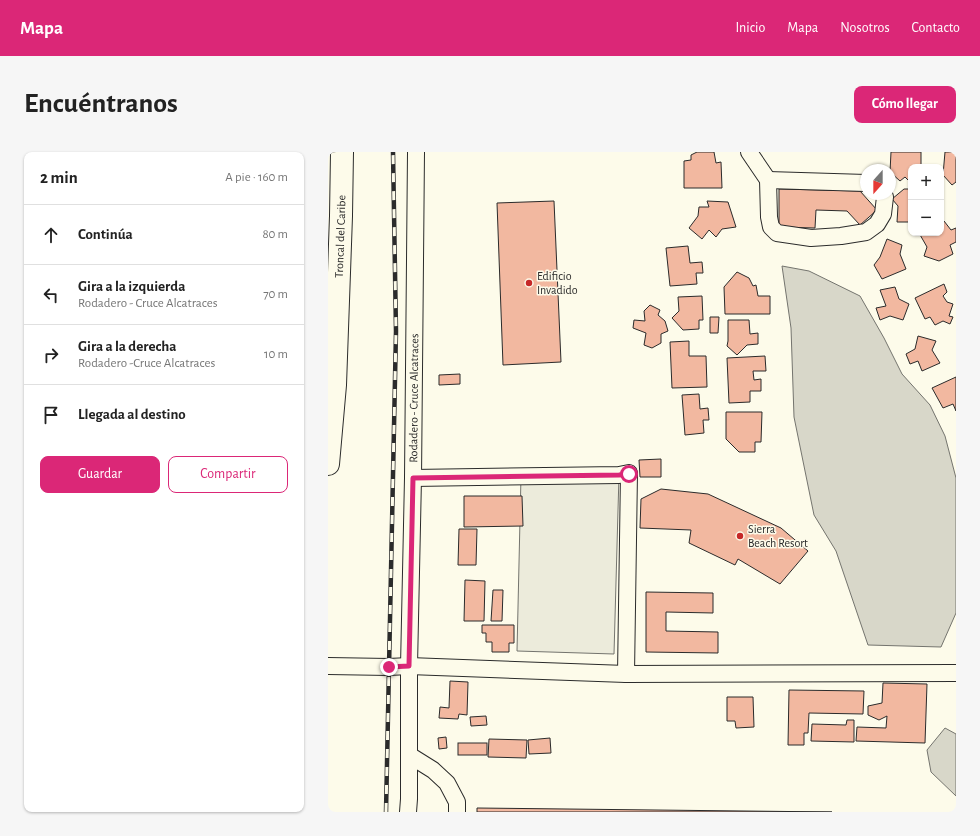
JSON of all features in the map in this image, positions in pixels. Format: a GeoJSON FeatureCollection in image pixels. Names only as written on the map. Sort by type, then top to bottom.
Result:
{"type":"FeatureCollection","features":[{"type":"Feature","properties":{"kind":"highway","name":"Troncal del Caribe"},"geometry":{"type":"LineString","coordinates":[[328,464],[335,385],[342,152]]}},
{"type":"Feature","properties":{"kind":"street","name":"Rodadero - Cruce Alcatraces"},"geometry":{"type":"LineString","coordinates":[[408,812],[416,152]]}},
{"type":"Feature","properties":{"kind":"street"},"geometry":{"type":"LineString","coordinates":[[749,152],[768,180],[769,217],[771,227],[777,233],[810,238],[841,236],[866,232],[877,224],[883,214],[885,200]]}},
{"type":"Feature","properties":{"kind":"street"},"geometry":{"type":"LineString","coordinates":[[768,180],[860,183]]}},
{"type":"Feature","properties":{"kind":"street"},"geometry":{"type":"LineString","coordinates":[[413,478],[629,474],[626,674]]}},
{"type":"Feature","properties":{"kind":"street"},"geometry":{"type":"LineString","coordinates":[[328,666],[409,666],[626,674],[956,673]]}},
{"type":"Feature","properties":{"kind":"street"},"geometry":{"type":"LineString","coordinates":[[409,755],[433,770],[447,783],[457,802],[457,812]]}},
{"type":"Feature","properties":{"kind":"shaded area"},"geometry":{"type":"Polygon","coordinates":[[[782,266],[809,271],[860,296],[884,338],[902,374],[930,405],[945,436],[956,478],[956,613],[941,647],[868,645],[836,551],[814,515],[794,417],[791,328],[782,266]]]}},
{"type":"Feature","properties":{"kind":"shaded area"},"geometry":{"type":"Polygon","coordinates":[[[619,475],[614,654],[517,651],[521,476],[619,475]]]}},
{"type":"Feature","properties":{"kind":"shaded area"},"geometry":{"type":"Polygon","coordinates":[[[945,728],[956,734],[956,796],[931,772],[927,750],[945,728]]]}},
{"type":"Feature","properties":{"kind":"building"},"geometry":{"type":"Polygon","coordinates":[[[697,152],[714,152],[716,163],[721,162],[722,188],[684,188],[684,161],[691,160],[691,155],[697,152]]]}},
{"type":"Feature","properties":{"kind":"building"},"geometry":{"type":"Polygon","coordinates":[[[891,152],[921,152],[921,164],[908,164],[908,180],[905,177],[900,181],[896,177],[896,164],[890,164],[891,152]]]}},
{"type":"Feature","properties":{"kind":"building"},"geometry":{"type":"Polygon","coordinates":[[[945,152],[956,152],[956,182],[952,185],[944,176],[945,152]]]}},
{"type":"Feature","properties":{"kind":"building"},"geometry":{"type":"Polygon","coordinates":[[[779,189],[860,191],[860,200],[868,200],[877,210],[860,225],[847,211],[816,210],[815,228],[779,227],[779,189]]]}},
{"type":"Feature","properties":{"kind":"building"},"geometry":{"type":"Polygon","coordinates":[[[904,189],[908,189],[908,222],[897,222],[898,206],[893,200],[896,200],[896,196],[904,189]]]}},
{"type":"Feature","properties":{"kind":"building","name":"Edificio Invadido"},"geometry":{"type":"Polygon","coordinates":[[[554,201],[561,362],[503,365],[497,203],[554,201]]]}},
{"type":"Feature","properties":{"kind":"building"},"geometry":{"type":"Polygon","coordinates":[[[707,201],[728,202],[736,227],[722,229],[716,237],[709,230],[702,239],[689,228],[698,216],[699,207],[709,207],[707,201]]]}},
{"type":"Feature","properties":{"kind":"building"},"geometry":{"type":"Polygon","coordinates":[[[944,221],[951,230],[956,228],[956,242],[950,245],[953,254],[939,261],[924,256],[927,247],[921,236],[944,236],[944,221]]]}},
{"type":"Feature","properties":{"kind":"building"},"geometry":{"type":"Polygon","coordinates":[[[887,239],[902,245],[900,254],[906,269],[882,279],[874,265],[880,257],[887,239]]]}},
{"type":"Feature","properties":{"kind":"building"},"geometry":{"type":"Polygon","coordinates":[[[688,246],[690,263],[702,262],[703,273],[696,273],[697,284],[670,286],[666,248],[688,246]]]}},
{"type":"Feature","properties":{"kind":"building"},"geometry":{"type":"Polygon","coordinates":[[[737,272],[749,278],[753,286],[756,285],[758,296],[770,296],[770,314],[725,314],[724,287],[737,272]]]}},
{"type":"Feature","properties":{"kind":"building"},"geometry":{"type":"Polygon","coordinates":[[[944,284],[947,292],[943,296],[947,302],[953,304],[949,316],[953,317],[950,324],[943,321],[935,325],[930,317],[925,319],[915,298],[944,284]]]}},
{"type":"Feature","properties":{"kind":"building"},"geometry":{"type":"Polygon","coordinates":[[[895,287],[899,299],[909,304],[903,320],[890,316],[880,320],[876,308],[886,306],[880,290],[895,287]]]}},
{"type":"Feature","properties":{"kind":"building"},"geometry":{"type":"Polygon","coordinates":[[[702,296],[703,320],[699,320],[699,329],[683,330],[672,318],[679,311],[678,297],[702,296]]]}},
{"type":"Feature","properties":{"kind":"building"},"geometry":{"type":"Polygon","coordinates":[[[650,305],[660,310],[658,315],[665,321],[668,331],[661,334],[661,343],[652,348],[644,345],[646,333],[633,328],[634,320],[645,321],[644,311],[650,305]]]}},
{"type":"Feature","properties":{"kind":"building"},"geometry":{"type":"Polygon","coordinates":[[[710,317],[719,317],[718,333],[710,333],[710,317]]]}},
{"type":"Feature","properties":{"kind":"building"},"geometry":{"type":"Polygon","coordinates":[[[728,320],[749,320],[750,334],[758,333],[758,344],[747,345],[737,355],[727,346],[728,320]]]}},
{"type":"Feature","properties":{"kind":"building"},"geometry":{"type":"Polygon","coordinates":[[[918,336],[936,341],[932,350],[940,363],[922,371],[918,361],[910,364],[906,354],[915,349],[918,336]]]}},
{"type":"Feature","properties":{"kind":"building"},"geometry":{"type":"Polygon","coordinates":[[[689,341],[689,356],[706,356],[707,387],[672,388],[670,342],[689,341]]]}},
{"type":"Feature","properties":{"kind":"building"},"geometry":{"type":"Polygon","coordinates":[[[765,356],[766,371],[753,371],[754,380],[761,379],[761,391],[750,391],[750,402],[729,403],[727,358],[765,356]]]}},
{"type":"Feature","properties":{"kind":"building"},"geometry":{"type":"Polygon","coordinates":[[[460,374],[460,384],[439,385],[439,375],[460,374]]]}},
{"type":"Feature","properties":{"kind":"building"},"geometry":{"type":"Polygon","coordinates":[[[956,377],[956,411],[953,404],[943,408],[932,388],[956,377]]]}},
{"type":"Feature","properties":{"kind":"building"},"geometry":{"type":"Polygon","coordinates":[[[699,394],[700,409],[708,408],[709,420],[703,420],[704,433],[685,435],[682,395],[699,394]]]}},
{"type":"Feature","properties":{"kind":"building"},"geometry":{"type":"Polygon","coordinates":[[[726,412],[762,412],[761,442],[755,442],[755,452],[739,452],[726,439],[726,412]]]}},
{"type":"Feature","properties":{"kind":"building"},"geometry":{"type":"Polygon","coordinates":[[[661,459],[661,477],[640,477],[639,460],[661,459]]]}},
{"type":"Feature","properties":{"kind":"building","name":"Sierra Beach Resort"},"geometry":{"type":"Polygon","coordinates":[[[661,489],[708,494],[781,528],[808,551],[780,584],[738,559],[735,565],[689,543],[691,530],[640,528],[641,499],[661,489]]]}},
{"type":"Feature","properties":{"kind":"building"},"geometry":{"type":"Polygon","coordinates":[[[464,496],[522,496],[523,526],[464,527],[464,496]]]}},
{"type":"Feature","properties":{"kind":"building"},"geometry":{"type":"Polygon","coordinates":[[[459,529],[477,529],[476,565],[458,565],[459,529]]]}},
{"type":"Feature","properties":{"kind":"building"},"geometry":{"type":"Polygon","coordinates":[[[465,580],[485,581],[484,621],[464,621],[465,580]]]}},
{"type":"Feature","properties":{"kind":"building"},"geometry":{"type":"Polygon","coordinates":[[[493,590],[503,590],[502,621],[491,621],[493,590]]]}},
{"type":"Feature","properties":{"kind":"building"},"geometry":{"type":"Polygon","coordinates":[[[646,592],[713,593],[713,613],[666,612],[666,631],[718,632],[718,653],[646,652],[646,592]]]}},
{"type":"Feature","properties":{"kind":"building"},"geometry":{"type":"Polygon","coordinates":[[[482,625],[514,625],[514,643],[509,643],[509,652],[492,652],[492,642],[486,642],[486,633],[482,633],[482,625]]]}},
{"type":"Feature","properties":{"kind":"building"},"geometry":{"type":"Polygon","coordinates":[[[450,681],[468,682],[467,715],[459,714],[458,719],[439,718],[440,707],[449,708],[450,681]]]}},
{"type":"Feature","properties":{"kind":"building"},"geometry":{"type":"Polygon","coordinates":[[[883,683],[927,684],[925,743],[856,741],[857,727],[886,728],[887,716],[879,720],[868,715],[868,706],[882,703],[883,683]]]}},
{"type":"Feature","properties":{"kind":"building"},"geometry":{"type":"Polygon","coordinates":[[[789,690],[864,691],[863,714],[809,713],[808,733],[804,733],[804,745],[788,745],[789,690]]]}},
{"type":"Feature","properties":{"kind":"building"},"geometry":{"type":"Polygon","coordinates":[[[727,697],[753,697],[754,727],[736,728],[735,721],[727,721],[727,697]]]}},
{"type":"Feature","properties":{"kind":"building"},"geometry":{"type":"Polygon","coordinates":[[[486,716],[487,725],[471,726],[470,717],[486,716]]]}},
{"type":"Feature","properties":{"kind":"building"},"geometry":{"type":"Polygon","coordinates":[[[847,720],[854,720],[854,742],[811,741],[812,724],[846,725],[847,720]]]}},
{"type":"Feature","properties":{"kind":"building"},"geometry":{"type":"Polygon","coordinates":[[[446,737],[447,748],[439,749],[438,738],[446,737]]]}},
{"type":"Feature","properties":{"kind":"building"},"geometry":{"type":"Polygon","coordinates":[[[550,738],[551,753],[529,754],[528,740],[550,738]]]}},
{"type":"Feature","properties":{"kind":"building"},"geometry":{"type":"Polygon","coordinates":[[[489,739],[527,740],[526,758],[488,757],[489,739]]]}},
{"type":"Feature","properties":{"kind":"building"},"geometry":{"type":"Polygon","coordinates":[[[458,743],[487,743],[487,755],[458,755],[458,743]]]}},
{"type":"Feature","properties":{"kind":"building"},"geometry":{"type":"Polygon","coordinates":[[[477,808],[832,812],[477,812],[477,808]]]}},
{"type":"Feature","properties":{"kind":"railway"},"geometry":{"type":"LineString","coordinates":[[386,812],[396,331],[393,152]]}},
{"type":"Feature","properties":{"kind":"place","name":"Edificio Invadido"},"geometry":{"type":"Point","coordinates":[529,283]}},
{"type":"Feature","properties":{"kind":"place","name":"Sierra Beach Resort"},"geometry":{"type":"Point","coordinates":[740,536]}},
{"type":"Feature","properties":{"kind":"route"},"geometry":{"type":"LineString","coordinates":[[389,667],[409,666],[413,478],[629,474]]}}]}
